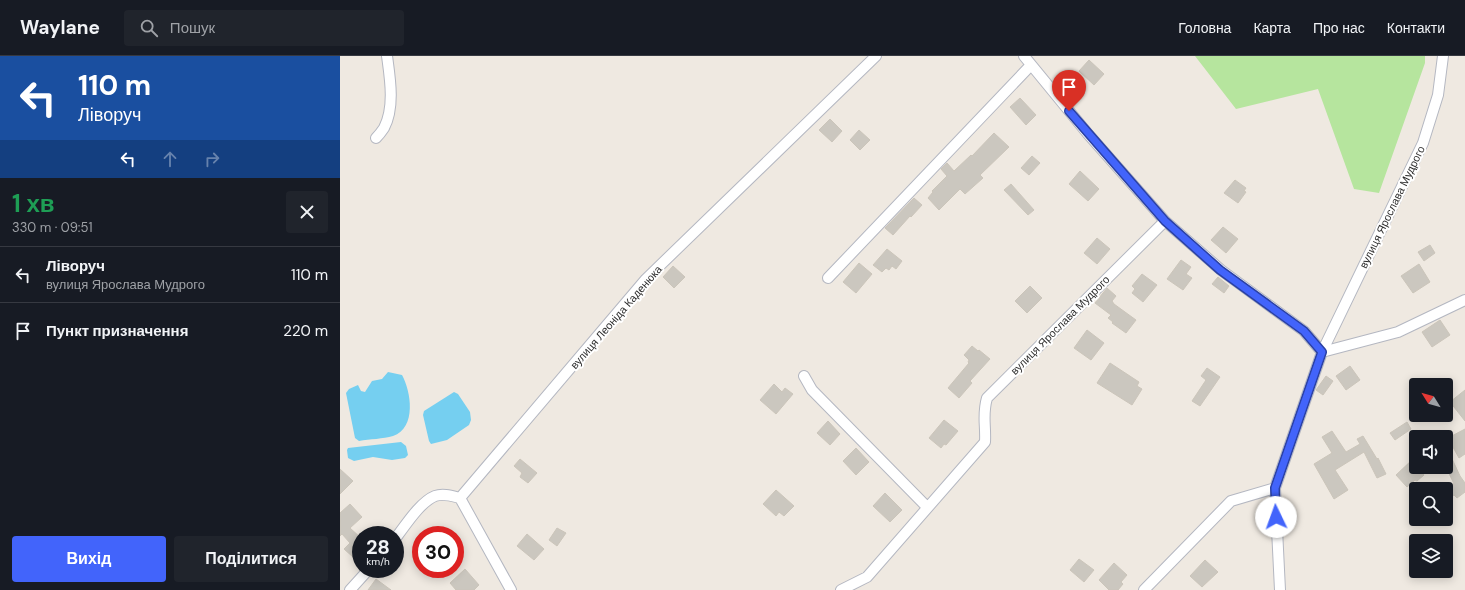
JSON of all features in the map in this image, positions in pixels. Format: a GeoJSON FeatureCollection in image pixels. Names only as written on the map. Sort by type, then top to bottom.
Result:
{"type":"FeatureCollection","features":[{"type":"Feature","properties":{"kind":"street"},"geometry":{"type":"LineString","coordinates":[[376,138],[384,127],[388,112],[391,84],[387,56]]}},
{"type":"Feature","properties":{"kind":"street","name":"вулиця Леоніда Каденюка"},"geometry":{"type":"LineString","coordinates":[[460,498],[646,279],[876,56]]}},
{"type":"Feature","properties":{"kind":"street"},"geometry":{"type":"LineString","coordinates":[[1024,56],[1088,134],[1165,221],[1220,270],[1304,331],[1322,352],[1398,332],[1465,300]]}},
{"type":"Feature","properties":{"kind":"street","name":"вулиця Ярослава Мудрого"},"geometry":{"type":"LineString","coordinates":[[1280,590],[1275,488],[1322,352],[1423,143],[1438,95],[1443,56]]}},
{"type":"Feature","properties":{"kind":"street"},"geometry":{"type":"LineString","coordinates":[[828,278],[1031,65]]}},
{"type":"Feature","properties":{"kind":"street","name":"вулиця Ярослава Мудрого"},"geometry":{"type":"LineString","coordinates":[[927,507],[985,442],[986,434],[983,410],[987,398],[1165,221]]}},
{"type":"Feature","properties":{"kind":"street"},"geometry":{"type":"LineString","coordinates":[[804,376],[812,390],[927,507],[867,577],[841,590]]}},
{"type":"Feature","properties":{"kind":"street"},"geometry":{"type":"LineString","coordinates":[[1144,590],[1231,501],[1275,488]]}},
{"type":"Feature","properties":{"kind":"street"},"geometry":{"type":"LineString","coordinates":[[404,528],[422,506],[436,496],[443,495],[460,498],[511,590]]}},
{"type":"Feature","properties":{"kind":"street"},"geometry":{"type":"LineString","coordinates":[[350,590],[361,578]]}},
{"type":"Feature","properties":{"kind":"green space"},"geometry":{"type":"Polygon","coordinates":[[[1195,56],[1425,56],[1425,63],[1379,193],[1354,189],[1318,89],[1236,109],[1195,56]]]}},
{"type":"Feature","properties":{"kind":"water"},"geometry":{"type":"Polygon","coordinates":[[[388,372],[402,375],[408,390],[410,408],[406,425],[401,432],[393,436],[359,441],[355,438],[346,393],[349,389],[358,385],[361,391],[365,392],[372,381],[382,379],[388,372]]]}},
{"type":"Feature","properties":{"kind":"water"},"geometry":{"type":"Polygon","coordinates":[[[454,392],[458,394],[470,412],[471,420],[469,425],[447,440],[431,444],[423,415],[424,411],[454,392]]]}},
{"type":"Feature","properties":{"kind":"water"},"geometry":{"type":"Polygon","coordinates":[[[401,442],[406,446],[408,455],[405,458],[392,460],[373,457],[354,461],[348,458],[348,448],[401,442]]]}},
{"type":"Feature","properties":{"kind":"building"},"geometry":{"type":"Polygon","coordinates":[[[1089,60],[1104,74],[1094,85],[1079,71],[1089,60]]]}},
{"type":"Feature","properties":{"kind":"building"},"geometry":{"type":"Polygon","coordinates":[[[1020,98],[1036,115],[1026,125],[1010,107],[1020,98]]]}},
{"type":"Feature","properties":{"kind":"building"},"geometry":{"type":"Polygon","coordinates":[[[830,119],[842,131],[832,142],[819,130],[830,119]]]}},
{"type":"Feature","properties":{"kind":"building"},"geometry":{"type":"Polygon","coordinates":[[[859,130],[870,140],[860,150],[850,140],[859,130]]]}},
{"type":"Feature","properties":{"kind":"building"},"geometry":{"type":"Polygon","coordinates":[[[994,133],[1009,147],[980,175],[983,178],[965,194],[960,189],[939,210],[928,198],[933,192],[932,191],[947,176],[941,169],[947,163],[954,171],[971,155],[972,156],[994,133]]]}},
{"type":"Feature","properties":{"kind":"building"},"geometry":{"type":"Polygon","coordinates":[[[1032,156],[1040,163],[1029,175],[1021,168],[1032,156]]]}},
{"type":"Feature","properties":{"kind":"building"},"geometry":{"type":"Polygon","coordinates":[[[1080,171],[1099,189],[1088,201],[1069,184],[1080,171]]]}},
{"type":"Feature","properties":{"kind":"building"},"geometry":{"type":"Polygon","coordinates":[[[1235,180],[1246,188],[1244,191],[1246,192],[1238,203],[1224,193],[1235,180]]]}},
{"type":"Feature","properties":{"kind":"building"},"geometry":{"type":"Polygon","coordinates":[[[1011,184],[1034,210],[1028,215],[1004,190],[1011,184]]]}},
{"type":"Feature","properties":{"kind":"building"},"geometry":{"type":"Polygon","coordinates":[[[914,198],[922,205],[893,235],[885,228],[914,198]]]}},
{"type":"Feature","properties":{"kind":"building"},"geometry":{"type":"Polygon","coordinates":[[[1223,227],[1238,239],[1226,253],[1211,240],[1223,227]]]}},
{"type":"Feature","properties":{"kind":"building"},"geometry":{"type":"Polygon","coordinates":[[[1097,238],[1110,249],[1097,264],[1084,253],[1097,238]]]}},
{"type":"Feature","properties":{"kind":"building"},"geometry":{"type":"Polygon","coordinates":[[[1430,245],[1435,253],[1424,261],[1418,252],[1430,245]]]}},
{"type":"Feature","properties":{"kind":"building"},"geometry":{"type":"Polygon","coordinates":[[[887,249],[902,261],[896,269],[892,266],[889,270],[886,268],[882,272],[873,265],[887,249]]]}},
{"type":"Feature","properties":{"kind":"building"},"geometry":{"type":"Polygon","coordinates":[[[1181,260],[1191,267],[1186,274],[1192,278],[1183,290],[1167,279],[1181,260]]]}},
{"type":"Feature","properties":{"kind":"building"},"geometry":{"type":"Polygon","coordinates":[[[859,263],[872,274],[856,293],[843,282],[859,263]]]}},
{"type":"Feature","properties":{"kind":"building"},"geometry":{"type":"Polygon","coordinates":[[[1419,264],[1430,282],[1413,293],[1401,276],[1419,264]]]}},
{"type":"Feature","properties":{"kind":"building"},"geometry":{"type":"Polygon","coordinates":[[[673,266],[685,277],[674,288],[663,277],[673,266]]]}},
{"type":"Feature","properties":{"kind":"building"},"geometry":{"type":"Polygon","coordinates":[[[1142,274],[1157,285],[1143,302],[1132,293],[1135,289],[1132,286],[1142,274]]]}},
{"type":"Feature","properties":{"kind":"building"},"geometry":{"type":"Polygon","coordinates":[[[1218,277],[1229,286],[1224,293],[1212,284],[1218,277]]]}},
{"type":"Feature","properties":{"kind":"building"},"geometry":{"type":"Polygon","coordinates":[[[1030,286],[1042,298],[1027,313],[1015,301],[1030,286]]]}},
{"type":"Feature","properties":{"kind":"building"},"geometry":{"type":"Polygon","coordinates":[[[1107,288],[1116,296],[1112,301],[1114,304],[1136,320],[1126,333],[1112,323],[1113,322],[1108,318],[1111,315],[1095,303],[1107,288]]]}},
{"type":"Feature","properties":{"kind":"building"},"geometry":{"type":"Polygon","coordinates":[[[1440,320],[1450,335],[1432,347],[1422,332],[1440,320]]]}},
{"type":"Feature","properties":{"kind":"building"},"geometry":{"type":"Polygon","coordinates":[[[1087,330],[1104,343],[1091,360],[1074,348],[1087,330]]]}},
{"type":"Feature","properties":{"kind":"building"},"geometry":{"type":"Polygon","coordinates":[[[972,346],[990,359],[970,381],[972,383],[959,398],[948,388],[969,363],[969,360],[964,355],[972,346]]]}},
{"type":"Feature","properties":{"kind":"building"},"geometry":{"type":"Polygon","coordinates":[[[1110,363],[1139,382],[1137,386],[1142,389],[1132,405],[1097,383],[1110,363]]]}},
{"type":"Feature","properties":{"kind":"building"},"geometry":{"type":"Polygon","coordinates":[[[1350,366],[1360,380],[1346,390],[1336,376],[1350,366]]]}},
{"type":"Feature","properties":{"kind":"building"},"geometry":{"type":"Polygon","coordinates":[[[1207,368],[1220,377],[1200,406],[1192,401],[1206,380],[1201,376],[1207,368]]]}},
{"type":"Feature","properties":{"kind":"building"},"geometry":{"type":"Polygon","coordinates":[[[1326,376],[1333,381],[1323,395],[1316,390],[1326,376]]]}},
{"type":"Feature","properties":{"kind":"building"},"geometry":{"type":"Polygon","coordinates":[[[774,384],[782,392],[785,388],[793,394],[776,414],[760,400],[774,384]]]}},
{"type":"Feature","properties":{"kind":"building"},"geometry":{"type":"Polygon","coordinates":[[[1465,390],[1465,421],[1453,406],[1453,400],[1465,390]]]}},
{"type":"Feature","properties":{"kind":"building"},"geometry":{"type":"Polygon","coordinates":[[[944,420],[958,431],[946,445],[944,444],[941,448],[929,438],[944,420]]]}},
{"type":"Feature","properties":{"kind":"building"},"geometry":{"type":"Polygon","coordinates":[[[828,421],[840,434],[830,445],[817,433],[828,421]]]}},
{"type":"Feature","properties":{"kind":"building"},"geometry":{"type":"Polygon","coordinates":[[[1407,422],[1411,429],[1395,440],[1390,433],[1407,422]]]}},
{"type":"Feature","properties":{"kind":"building"},"geometry":{"type":"Polygon","coordinates":[[[1465,429],[1465,454],[1459,458],[1453,447],[1453,435],[1465,429]]]}},
{"type":"Feature","properties":{"kind":"building"},"geometry":{"type":"Polygon","coordinates":[[[1332,431],[1346,452],[1360,444],[1357,439],[1363,436],[1377,459],[1378,458],[1386,474],[1377,478],[1364,452],[1335,470],[1348,490],[1334,499],[1314,464],[1332,453],[1322,437],[1332,431]]]}},
{"type":"Feature","properties":{"kind":"building"},"geometry":{"type":"Polygon","coordinates":[[[856,448],[869,462],[856,475],[843,461],[856,448]]]}},
{"type":"Feature","properties":{"kind":"building"},"geometry":{"type":"Polygon","coordinates":[[[520,459],[537,473],[528,483],[520,477],[522,473],[514,466],[520,459]]]}},
{"type":"Feature","properties":{"kind":"building"},"geometry":{"type":"Polygon","coordinates":[[[1453,461],[1465,483],[1465,492],[1457,498],[1453,496],[1454,484],[1449,474],[1453,474],[1453,461]]]}},
{"type":"Feature","properties":{"kind":"building"},"geometry":{"type":"Polygon","coordinates":[[[1409,463],[1409,474],[1424,475],[1417,481],[1415,480],[1409,482],[1409,485],[1407,487],[1396,475],[1409,463]]]}},
{"type":"Feature","properties":{"kind":"building"},"geometry":{"type":"Polygon","coordinates":[[[340,469],[353,481],[340,494],[340,469]]]}},
{"type":"Feature","properties":{"kind":"building"},"geometry":{"type":"Polygon","coordinates":[[[776,490],[794,506],[784,516],[779,512],[776,516],[763,504],[776,490]]]}},
{"type":"Feature","properties":{"kind":"building"},"geometry":{"type":"Polygon","coordinates":[[[885,493],[902,510],[890,522],[873,506],[885,493]]]}},
{"type":"Feature","properties":{"kind":"building"},"geometry":{"type":"Polygon","coordinates":[[[350,504],[362,517],[350,528],[352,530],[352,556],[344,549],[350,543],[342,534],[340,536],[340,513],[350,504]]]}},
{"type":"Feature","properties":{"kind":"building"},"geometry":{"type":"Polygon","coordinates":[[[557,528],[566,533],[557,546],[549,540],[557,528]]]}},
{"type":"Feature","properties":{"kind":"building"},"geometry":{"type":"Polygon","coordinates":[[[527,534],[544,549],[534,560],[517,546],[527,534]]]}},
{"type":"Feature","properties":{"kind":"building"},"geometry":{"type":"Polygon","coordinates":[[[1079,559],[1094,570],[1084,582],[1070,570],[1079,559]]]}},
{"type":"Feature","properties":{"kind":"building"},"geometry":{"type":"Polygon","coordinates":[[[1205,560],[1218,572],[1202,587],[1190,576],[1205,560]]]}},
{"type":"Feature","properties":{"kind":"building"},"geometry":{"type":"Polygon","coordinates":[[[1114,563],[1127,575],[1121,582],[1123,584],[1118,590],[1109,590],[1099,580],[1114,563]]]}},
{"type":"Feature","properties":{"kind":"building"},"geometry":{"type":"Polygon","coordinates":[[[465,569],[479,585],[474,590],[456,590],[450,583],[455,578],[464,578],[465,569]]]}},
{"type":"Feature","properties":{"kind":"building"},"geometry":{"type":"Polygon","coordinates":[[[376,579],[391,590],[368,590],[376,579]]]}},
{"type":"Feature","properties":{"kind":"route"},"geometry":{"type":"LineString","coordinates":[[1069,111],[1165,221],[1220,270],[1304,331],[1322,352],[1275,488],[1276,517]]}}]}
